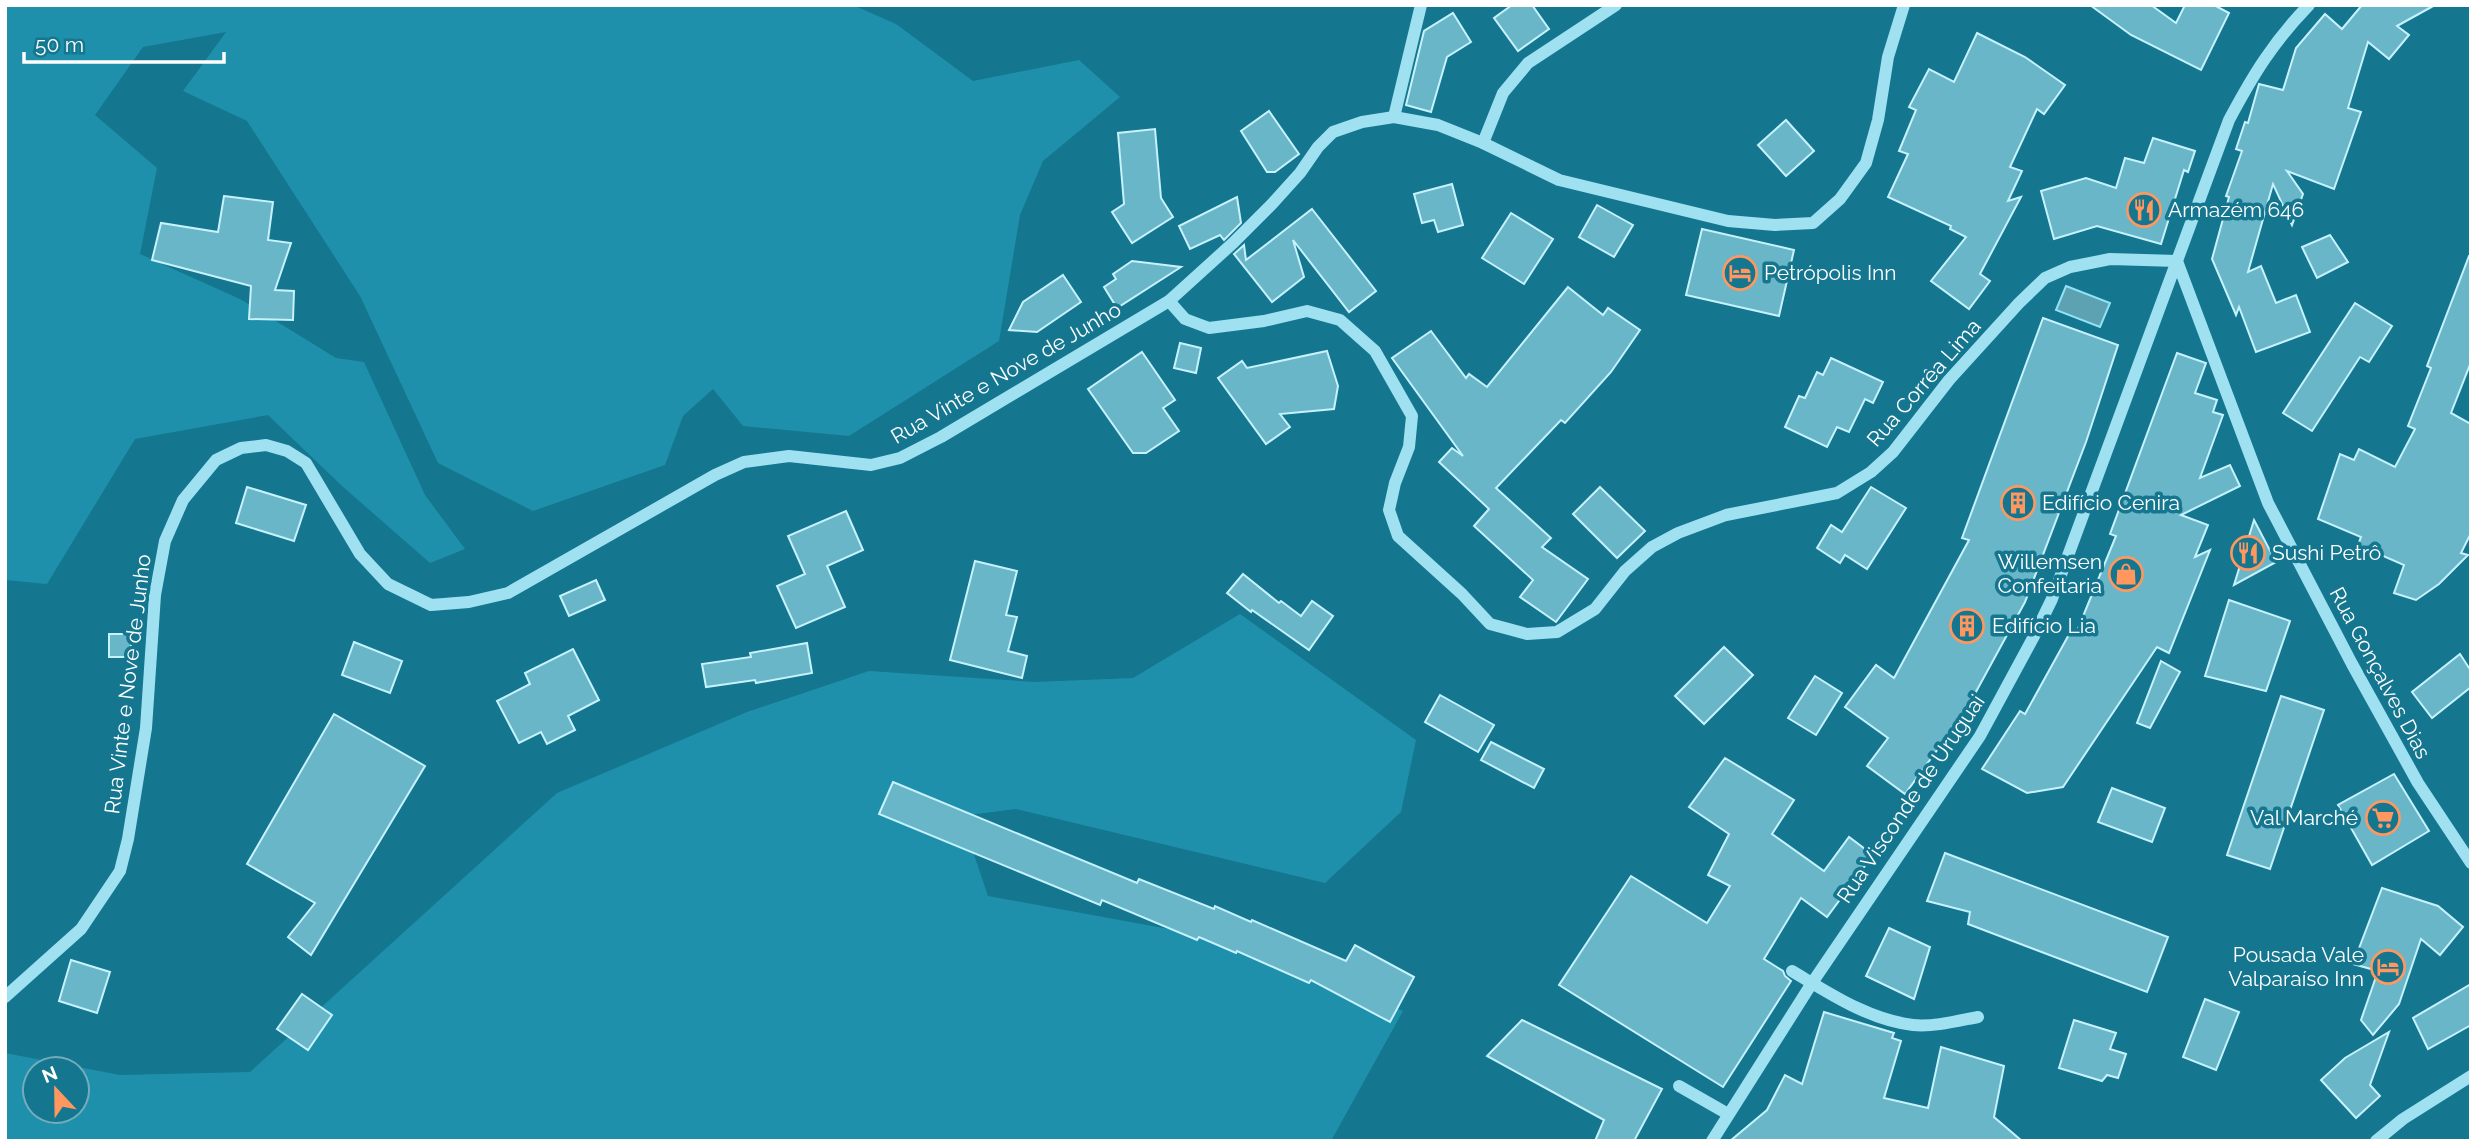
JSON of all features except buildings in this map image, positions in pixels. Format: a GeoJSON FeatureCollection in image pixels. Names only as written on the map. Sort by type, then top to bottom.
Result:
{"type":"FeatureCollection","features":[{"type":"Feature","properties":{"kind":"street"},"geometry":{"type":"LineString","coordinates":[[1394,117],[1421,5]]}},
{"type":"Feature","properties":{"kind":"street"},"geometry":{"type":"LineString","coordinates":[[1483,143],[1503,93],[1528,63],[1616,5]]}},
{"type":"Feature","properties":{"kind":"street","name":"Rua Vinte e Nove de Junho"},"geometry":{"type":"LineString","coordinates":[[5,997],[81,929],[120,871],[128,839],[146,728],[155,595],[165,541],[183,500],[216,460],[241,447],[266,445],[287,451],[306,463],[360,554],[388,584],[431,605],[469,602],[509,593],[715,475],[744,462],[789,456],[871,465],[900,458],[986,411],[1168,301],[1272,204],[1333,132],[1362,122],[1394,117],[1438,125],[1483,143],[1559,180],[1728,221],[1775,225],[1813,223],[1840,199],[1866,163],[1878,120],[1888,58],[1904,5]]}},
{"type":"Feature","properties":{"kind":"street","name":"Rua Visconde de Uruguai"},"geometry":{"type":"LineString","coordinates":[[1712,1141],[1812,983],[1980,736],[2033,638],[2052,599],[2228,120],[2268,52],[2309,5]]}},
{"type":"Feature","properties":{"kind":"street","name":"Rua Corrêa Lima"},"geometry":{"type":"LineString","coordinates":[[1168,301],[1185,319],[1209,328],[1264,321],[1307,311],[1340,320],[1375,351],[1412,416],[1409,447],[1395,483],[1389,509],[1398,536],[1462,594],[1490,624],[1527,634],[1557,632],[1595,609],[1625,571],[1653,547],[1678,533],[1726,515],[1837,494],[1871,472],[1893,452],[1949,380],[2045,278],[2070,267],[2110,259],[2177,261]]}},
{"type":"Feature","properties":{"kind":"street","name":"Rua Gonçalves Dias"},"geometry":{"type":"LineString","coordinates":[[2177,261],[2268,503],[2418,783],[2471,863]]}},
{"type":"Feature","properties":{"kind":"street"},"geometry":{"type":"LineString","coordinates":[[1792,971],[1867,1012],[1912,1025],[1932,1025],[1978,1017]]}},
{"type":"Feature","properties":{"kind":"street"},"geometry":{"type":"LineString","coordinates":[[2376,1141],[2403,1119],[2471,1076]]}},
{"type":"Feature","properties":{"kind":"street"},"geometry":{"type":"LineString","coordinates":[[1679,1086],[1728,1114]]}},
{"type":"Feature","properties":{"kind":"shaded area"},"geometry":{"type":"Polygon","coordinates":[[[5,5],[853,5],[896,24],[973,81],[1079,60],[1120,97],[1043,161],[1020,215],[999,341],[849,436],[743,426],[713,389],[683,416],[665,465],[533,511],[438,463],[360,296],[247,121],[183,91],[226,32],[143,47],[95,115],[157,168],[140,254],[240,299],[336,358],[364,362],[425,495],[465,549],[430,563],[342,486],[268,415],[135,439],[47,584],[5,580],[5,5]]]}},
{"type":"Feature","properties":{"kind":"shaded area"},"geometry":{"type":"Polygon","coordinates":[[[2066,286],[2110,303],[2100,327],[2056,310],[2066,286]]]}},
{"type":"Feature","properties":{"kind":"shaded area"},"geometry":{"type":"Polygon","coordinates":[[[1240,614],[1416,740],[1401,812],[1325,883],[1016,809],[961,816],[988,896],[1256,945],[1403,1011],[1331,1141],[5,1141],[5,1053],[21,1056],[21,1125],[91,1125],[91,1069],[120,1075],[250,1072],[557,793],[747,712],[869,671],[1035,682],[1133,678],[1240,614]]]}},
{"type":"Feature","properties":{"kind":"place","name":"Armazém 646"},"geometry":{"type":"Point","coordinates":[2144,210]}},
{"type":"Feature","properties":{"kind":"place","name":"Petrópolis Inn"},"geometry":{"type":"Point","coordinates":[1740,273]}},
{"type":"Feature","properties":{"kind":"place","name":"Edifício Cenira"},"geometry":{"type":"Point","coordinates":[2018,503]}},
{"type":"Feature","properties":{"kind":"place","name":"Sushi Petrô"},"geometry":{"type":"Point","coordinates":[2248,553]}},
{"type":"Feature","properties":{"kind":"place","name":"Willemsen Confeitaria"},"geometry":{"type":"Point","coordinates":[2126,574]}},
{"type":"Feature","properties":{"kind":"place","name":"Edifício Lia"},"geometry":{"type":"Point","coordinates":[1967,626]}},
{"type":"Feature","properties":{"kind":"place","name":"Val Marché"},"geometry":{"type":"Point","coordinates":[2383,818]}},
{"type":"Feature","properties":{"kind":"place","name":"Pousada Vale Valparaíso Inn"},"geometry":{"type":"Point","coordinates":[2388,967]}}]}
